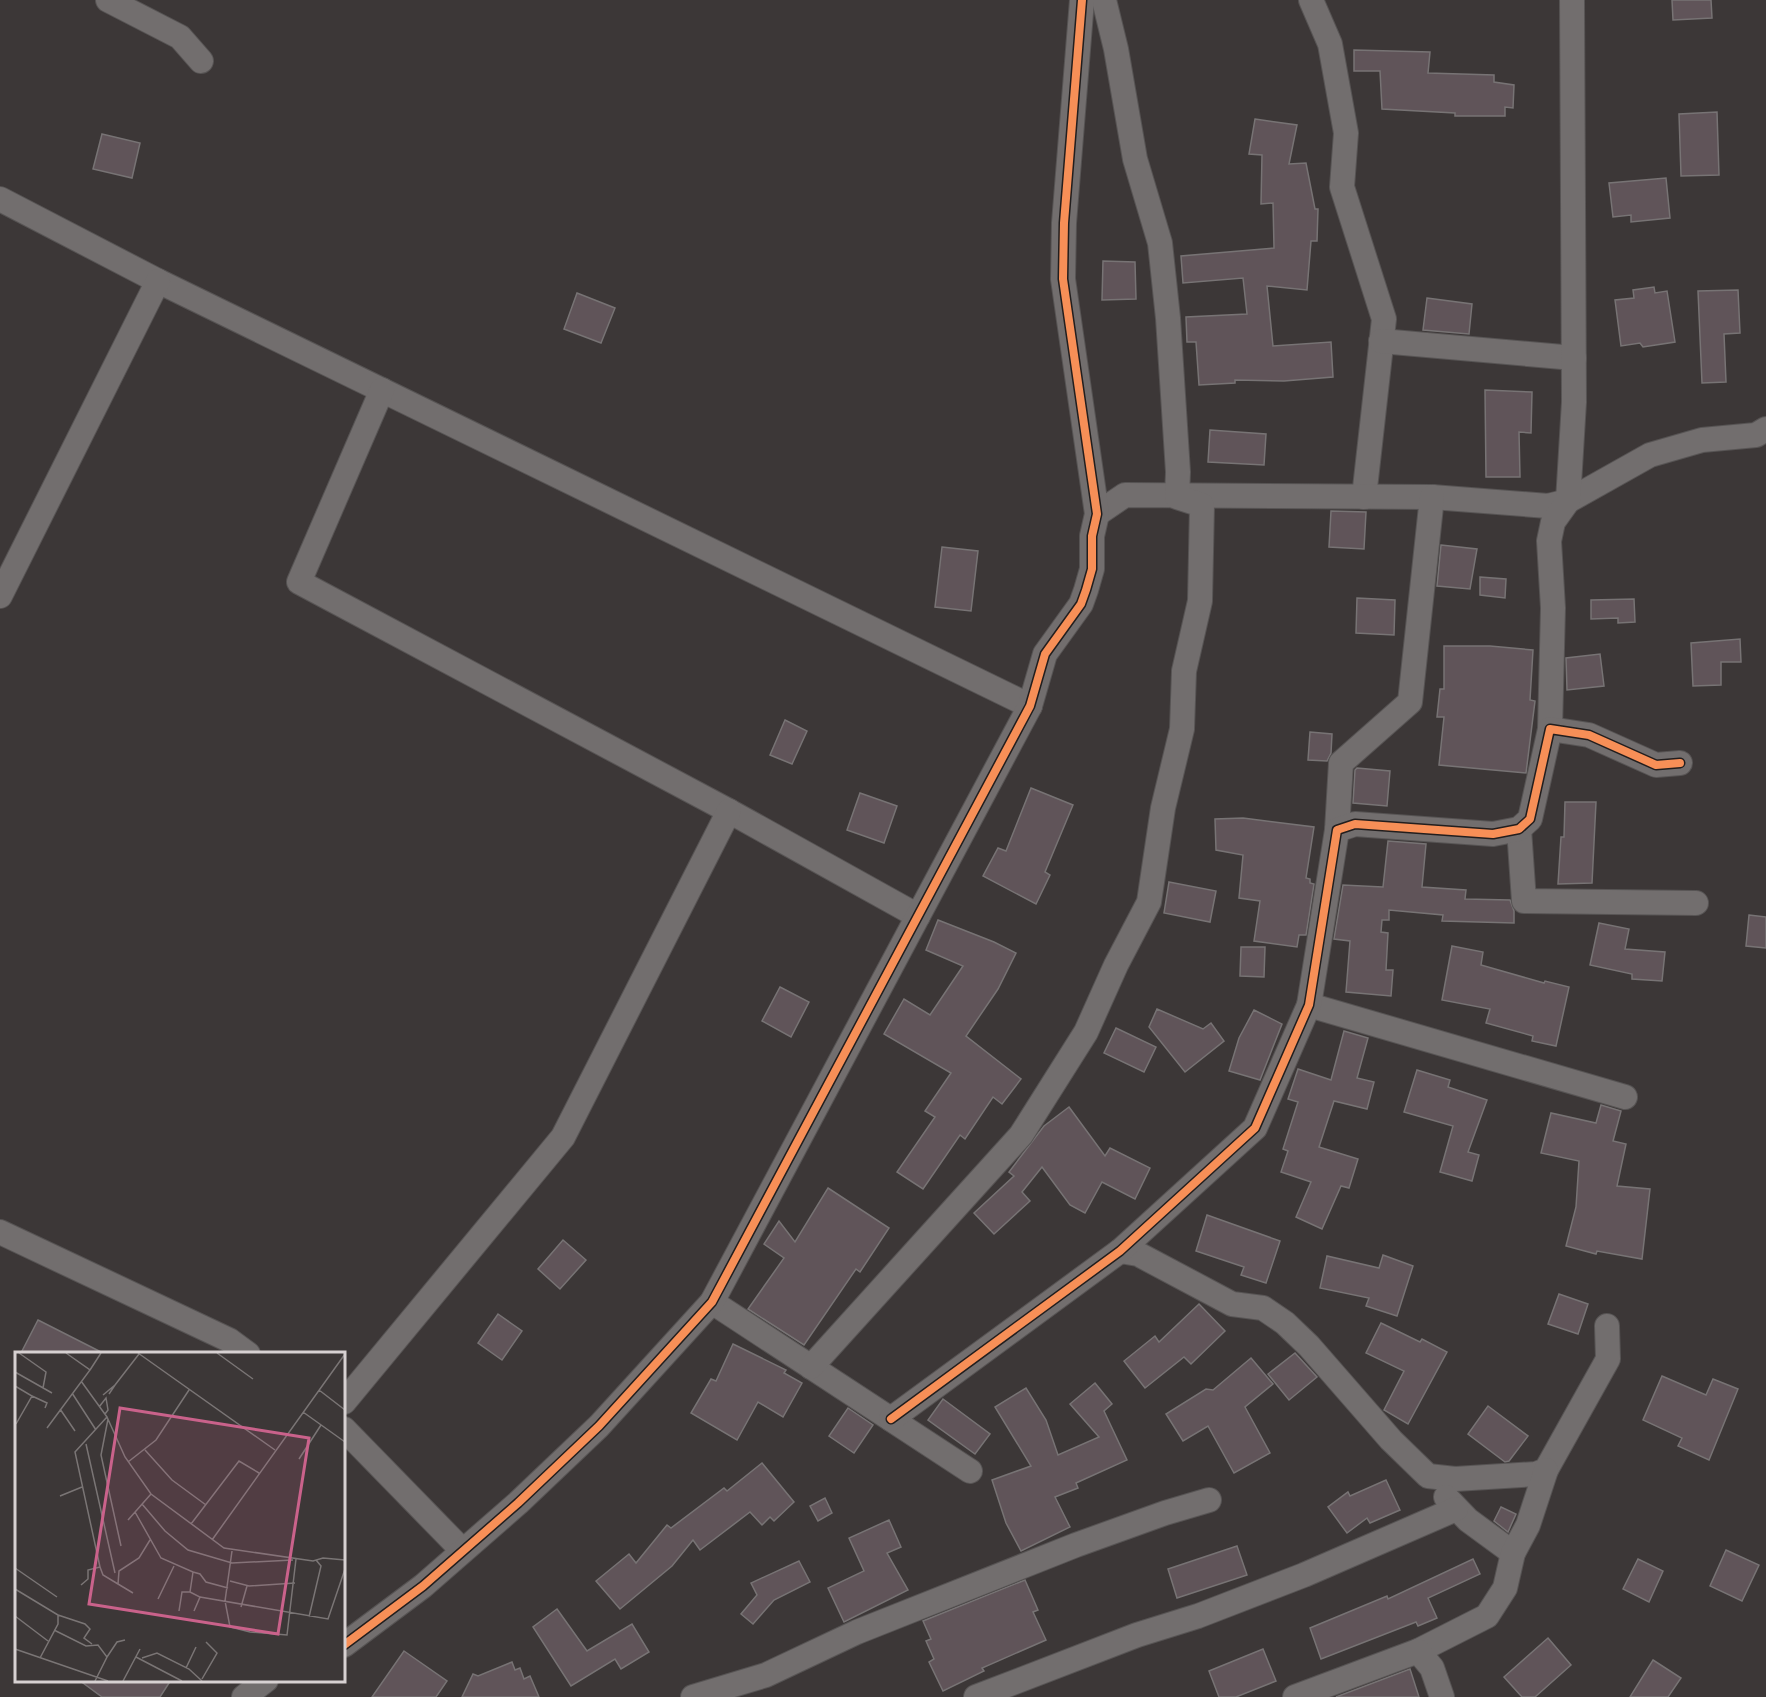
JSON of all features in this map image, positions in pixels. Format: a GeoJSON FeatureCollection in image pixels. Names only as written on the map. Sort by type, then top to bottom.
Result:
{"type":"FeatureCollection","features":[{"type":"Feature","properties":{"kind":"street"},"geometry":{"type":"LineString","coordinates":[[108,0],[180,37],[201,61]]}},
{"type":"Feature","properties":{"kind":"street"},"geometry":{"type":"LineString","coordinates":[[345,1644],[423,1586],[599,1426],[712,1302],[1030,706],[1045,654],[1081,604],[1092,569],[1092,536],[1097,514],[1063,279],[1064,223],[1082,0]]}},
{"type":"Feature","properties":{"kind":"street"},"geometry":{"type":"LineString","coordinates":[[1104,0],[1116,49],[1135,159],[1160,243],[1168,318],[1178,472],[1177,497]]}},
{"type":"Feature","properties":{"kind":"street"},"geometry":{"type":"LineString","coordinates":[[1311,0],[1330,44],[1346,133],[1342,188],[1384,320],[1364,497]]}},
{"type":"Feature","properties":{"kind":"street"},"geometry":{"type":"LineString","coordinates":[[1336,830],[1355,824],[1493,834],[1519,828],[1530,819],[1550,729],[1553,608],[1549,541],[1553,522],[1568,501],[1574,358],[1572,0]]}},
{"type":"Feature","properties":{"kind":"street"},"geometry":{"type":"LineString","coordinates":[[0,199],[158,281],[1030,706]]}},
{"type":"Feature","properties":{"kind":"street"},"geometry":{"type":"LineString","coordinates":[[0,596],[158,281]]}},
{"type":"Feature","properties":{"kind":"street"},"geometry":{"type":"LineString","coordinates":[[1382,341],[1574,358]]}},
{"type":"Feature","properties":{"kind":"street"},"geometry":{"type":"LineString","coordinates":[[382,390],[299,582],[729,811],[918,916]]}},
{"type":"Feature","properties":{"kind":"street"},"geometry":{"type":"LineString","coordinates":[[1097,514],[1125,495],[1432,497],[1536,506],[1568,501],[1650,455],[1702,440],[1756,435],[1766,429]]}},
{"type":"Feature","properties":{"kind":"street"},"geometry":{"type":"LineString","coordinates":[[811,1367],[1021,1135],[1086,1032],[1116,965],[1149,902],[1163,808],[1182,729],[1184,671],[1200,601],[1202,505],[1177,497]]}},
{"type":"Feature","properties":{"kind":"street"},"geometry":{"type":"LineString","coordinates":[[891,1419],[1120,1251],[1255,1128],[1309,1005],[1336,830],[1341,763],[1410,702],[1432,497]]}},
{"type":"Feature","properties":{"kind":"street"},"geometry":{"type":"LineString","coordinates":[[1550,729],[1589,735],[1656,765],[1680,763]]}},
{"type":"Feature","properties":{"kind":"street"},"geometry":{"type":"LineString","coordinates":[[345,1400],[563,1137],[729,811]]}},
{"type":"Feature","properties":{"kind":"street"},"geometry":{"type":"LineString","coordinates":[[1519,828],[1524,901],[1696,903]]}},
{"type":"Feature","properties":{"kind":"street"},"geometry":{"type":"LineString","coordinates":[[1309,1005],[1625,1097]]}},
{"type":"Feature","properties":{"kind":"street"},"geometry":{"type":"LineString","coordinates":[[0,1232],[229,1340],[247,1352]]}},
{"type":"Feature","properties":{"kind":"street"},"geometry":{"type":"LineString","coordinates":[[1120,1251],[1138,1254],[1232,1304],[1263,1308],[1285,1323],[1310,1346],[1390,1440],[1428,1476],[1456,1509],[1513,1553]]}},
{"type":"Feature","properties":{"kind":"street"},"geometry":{"type":"LineString","coordinates":[[712,1302],[970,1471]]}},
{"type":"Feature","properties":{"kind":"street"},"geometry":{"type":"LineString","coordinates":[[1295,1697],[1418,1651],[1486,1616],[1505,1588],[1513,1553],[1528,1525],[1546,1470],[1608,1359],[1607,1326]]}},
{"type":"Feature","properties":{"kind":"street"},"geometry":{"type":"LineString","coordinates":[[345,1430],[462,1550]]}},
{"type":"Feature","properties":{"kind":"street"},"geometry":{"type":"LineString","coordinates":[[1428,1476],[1455,1479],[1536,1474],[1546,1470]]}},
{"type":"Feature","properties":{"kind":"street"},"geometry":{"type":"LineString","coordinates":[[693,1697],[766,1675],[857,1632],[1076,1545],[1209,1500]]}},
{"type":"Feature","properties":{"kind":"street"},"geometry":{"type":"LineString","coordinates":[[976,1697],[1126,1639],[1198,1616],[1304,1575],[1456,1509]]}},
{"type":"Feature","properties":{"kind":"street"},"geometry":{"type":"LineString","coordinates":[[1418,1651],[1432,1668],[1442,1697]]}},
{"type":"Feature","properties":{"kind":"street"},"geometry":{"type":"LineString","coordinates":[[244,1697],[263,1682]]}},
{"type":"Feature","properties":{"kind":"building"},"geometry":{"type":"Polygon","coordinates":[[[1672,0],[1711,0],[1712,18],[1673,20],[1672,0]]]}},
{"type":"Feature","properties":{"kind":"building"},"geometry":{"type":"Polygon","coordinates":[[[1354,50],[1430,52],[1428,73],[1494,75],[1494,82],[1514,85],[1513,108],[1505,107],[1505,116],[1455,116],[1455,113],[1382,109],[1380,71],[1354,71],[1354,50]]]}},
{"type":"Feature","properties":{"kind":"building"},"geometry":{"type":"Polygon","coordinates":[[[1717,112],[1719,175],[1681,176],[1679,114],[1717,112]]]}},
{"type":"Feature","properties":{"kind":"building"},"geometry":{"type":"Polygon","coordinates":[[[1255,119],[1297,125],[1289,164],[1306,163],[1315,209],[1318,209],[1317,241],[1311,241],[1307,290],[1267,286],[1273,346],[1331,342],[1333,377],[1284,381],[1235,380],[1235,383],[1199,385],[1196,342],[1187,342],[1186,317],[1247,314],[1243,278],[1183,283],[1181,256],[1274,248],[1273,203],[1261,204],[1262,155],[1249,154],[1255,119]]]}},
{"type":"Feature","properties":{"kind":"building"},"geometry":{"type":"Polygon","coordinates":[[[102,134],[140,143],[132,178],[93,169],[102,134]]]}},
{"type":"Feature","properties":{"kind":"building"},"geometry":{"type":"Polygon","coordinates":[[[1666,178],[1670,218],[1631,222],[1631,215],[1613,217],[1609,183],[1666,178]]]}},
{"type":"Feature","properties":{"kind":"building"},"geometry":{"type":"Polygon","coordinates":[[[1103,261],[1135,262],[1136,299],[1102,300],[1103,261]]]}},
{"type":"Feature","properties":{"kind":"building"},"geometry":{"type":"Polygon","coordinates":[[[1654,287],[1655,293],[1667,291],[1675,342],[1643,347],[1640,343],[1621,346],[1615,300],[1634,298],[1633,290],[1654,287]]]}},
{"type":"Feature","properties":{"kind":"building"},"geometry":{"type":"Polygon","coordinates":[[[1738,290],[1740,333],[1724,334],[1726,382],[1702,383],[1698,291],[1738,290]]]}},
{"type":"Feature","properties":{"kind":"building"},"geometry":{"type":"Polygon","coordinates":[[[577,293],[615,308],[601,343],[564,329],[577,293]]]}},
{"type":"Feature","properties":{"kind":"building"},"geometry":{"type":"Polygon","coordinates":[[[1427,298],[1472,304],[1469,334],[1423,330],[1427,298]]]}},
{"type":"Feature","properties":{"kind":"building"},"geometry":{"type":"Polygon","coordinates":[[[1485,390],[1532,392],[1531,433],[1519,432],[1520,477],[1486,477],[1485,390]]]}},
{"type":"Feature","properties":{"kind":"building"},"geometry":{"type":"Polygon","coordinates":[[[1210,430],[1266,434],[1264,465],[1208,462],[1210,430]]]}},
{"type":"Feature","properties":{"kind":"building"},"geometry":{"type":"Polygon","coordinates":[[[1331,511],[1366,512],[1364,549],[1329,547],[1331,511]]]}},
{"type":"Feature","properties":{"kind":"building"},"geometry":{"type":"Polygon","coordinates":[[[1441,545],[1477,549],[1470,589],[1437,586],[1441,545]]]}},
{"type":"Feature","properties":{"kind":"building"},"geometry":{"type":"Polygon","coordinates":[[[942,547],[978,551],[971,611],[935,607],[942,547]]]}},
{"type":"Feature","properties":{"kind":"building"},"geometry":{"type":"Polygon","coordinates":[[[1480,577],[1506,579],[1505,598],[1480,595],[1480,577]]]}},
{"type":"Feature","properties":{"kind":"building"},"geometry":{"type":"Polygon","coordinates":[[[1357,598],[1395,600],[1394,635],[1356,633],[1357,598]]]}},
{"type":"Feature","properties":{"kind":"building"},"geometry":{"type":"Polygon","coordinates":[[[1634,599],[1635,622],[1618,623],[1618,618],[1591,619],[1591,600],[1634,599]]]}},
{"type":"Feature","properties":{"kind":"building"},"geometry":{"type":"Polygon","coordinates":[[[1740,639],[1741,662],[1721,662],[1721,685],[1693,686],[1691,643],[1740,639]]]}},
{"type":"Feature","properties":{"kind":"building"},"geometry":{"type":"Polygon","coordinates":[[[1444,646],[1490,646],[1533,650],[1530,700],[1535,701],[1526,773],[1439,765],[1444,717],[1437,717],[1440,689],[1444,689],[1444,646]]]}},
{"type":"Feature","properties":{"kind":"building"},"geometry":{"type":"Polygon","coordinates":[[[1600,654],[1604,686],[1567,690],[1566,658],[1600,654]]]}},
{"type":"Feature","properties":{"kind":"building"},"geometry":{"type":"Polygon","coordinates":[[[785,720],[807,731],[792,764],[770,755],[785,720]]]}},
{"type":"Feature","properties":{"kind":"building"},"geometry":{"type":"Polygon","coordinates":[[[1310,732],[1332,734],[1331,753],[1327,761],[1308,760],[1310,732]]]}},
{"type":"Feature","properties":{"kind":"building"},"geometry":{"type":"Polygon","coordinates":[[[1357,768],[1390,771],[1387,806],[1353,803],[1357,768]]]}},
{"type":"Feature","properties":{"kind":"building"},"geometry":{"type":"Polygon","coordinates":[[[1031,788],[1073,805],[1045,872],[1050,875],[1036,904],[983,876],[998,848],[1006,851],[1031,788]]]}},
{"type":"Feature","properties":{"kind":"building"},"geometry":{"type":"Polygon","coordinates":[[[860,793],[897,806],[884,843],[847,830],[860,793]]]}},
{"type":"Feature","properties":{"kind":"building"},"geometry":{"type":"Polygon","coordinates":[[[1565,802],[1596,802],[1592,883],[1558,884],[1561,837],[1564,837],[1565,802]]]}},
{"type":"Feature","properties":{"kind":"building"},"geometry":{"type":"Polygon","coordinates":[[[1243,818],[1314,827],[1306,878],[1314,884],[1306,935],[1299,935],[1297,947],[1254,941],[1260,901],[1239,898],[1243,855],[1216,850],[1215,819],[1243,818]]]}},
{"type":"Feature","properties":{"kind":"building"},"geometry":{"type":"Polygon","coordinates":[[[1388,841],[1426,844],[1422,887],[1466,890],[1465,899],[1510,900],[1514,911],[1514,923],[1442,921],[1443,915],[1389,910],[1389,920],[1382,920],[1381,932],[1388,933],[1386,970],[1393,970],[1391,996],[1346,992],[1350,941],[1334,939],[1343,885],[1383,887],[1388,841]]]}},
{"type":"Feature","properties":{"kind":"building"},"geometry":{"type":"Polygon","coordinates":[[[1169,882],[1216,891],[1210,922],[1164,913],[1169,882]]]}},
{"type":"Feature","properties":{"kind":"building"},"geometry":{"type":"Polygon","coordinates":[[[1749,915],[1766,917],[1766,948],[1746,946],[1749,915]]]}},
{"type":"Feature","properties":{"kind":"building"},"geometry":{"type":"Polygon","coordinates":[[[938,920],[1016,953],[998,989],[966,1036],[1021,1079],[1002,1104],[993,1097],[965,1139],[960,1135],[923,1189],[897,1172],[935,1117],[925,1111],[951,1073],[884,1034],[904,999],[930,1015],[963,966],[926,950],[938,920]]]}},
{"type":"Feature","properties":{"kind":"building"},"geometry":{"type":"Polygon","coordinates":[[[1599,923],[1629,929],[1625,949],[1665,952],[1662,981],[1632,979],[1632,974],[1590,965],[1599,923]]]}},
{"type":"Feature","properties":{"kind":"building"},"geometry":{"type":"Polygon","coordinates":[[[1452,946],[1483,952],[1481,965],[1544,983],[1545,981],[1569,987],[1556,1046],[1532,1041],[1533,1036],[1486,1023],[1490,1009],[1442,1000],[1452,946]]]}},
{"type":"Feature","properties":{"kind":"building"},"geometry":{"type":"Polygon","coordinates":[[[1241,947],[1265,947],[1264,977],[1240,976],[1241,947]]]}},
{"type":"Feature","properties":{"kind":"building"},"geometry":{"type":"Polygon","coordinates":[[[780,987],[809,1002],[791,1037],[762,1021],[780,987]]]}},
{"type":"Feature","properties":{"kind":"building"},"geometry":{"type":"Polygon","coordinates":[[[1157,1009],[1203,1029],[1211,1023],[1224,1041],[1185,1072],[1149,1027],[1157,1009]]]}},
{"type":"Feature","properties":{"kind":"building"},"geometry":{"type":"Polygon","coordinates":[[[1254,1010],[1282,1024],[1260,1080],[1229,1071],[1239,1038],[1254,1010]]]}},
{"type":"Feature","properties":{"kind":"building"},"geometry":{"type":"Polygon","coordinates":[[[1116,1028],[1156,1047],[1144,1072],[1104,1053],[1116,1028]]]}},
{"type":"Feature","properties":{"kind":"building"},"geometry":{"type":"Polygon","coordinates":[[[1344,1031],[1368,1038],[1357,1078],[1374,1082],[1367,1109],[1334,1101],[1319,1147],[1358,1159],[1349,1188],[1341,1186],[1322,1229],[1296,1217],[1311,1182],[1281,1172],[1288,1151],[1283,1149],[1298,1102],[1288,1099],[1298,1069],[1331,1080],[1344,1031]]]}},
{"type":"Feature","properties":{"kind":"building"},"geometry":{"type":"Polygon","coordinates":[[[1417,1070],[1450,1080],[1448,1087],[1487,1100],[1468,1152],[1479,1155],[1472,1181],[1440,1172],[1453,1126],[1404,1112],[1417,1070]]]}},
{"type":"Feature","properties":{"kind":"building"},"geometry":{"type":"Polygon","coordinates":[[[1601,1105],[1621,1111],[1613,1141],[1626,1144],[1617,1186],[1650,1189],[1642,1259],[1597,1251],[1596,1254],[1566,1246],[1576,1207],[1579,1161],[1541,1153],[1551,1113],[1596,1123],[1601,1105]]]}},
{"type":"Feature","properties":{"kind":"building"},"geometry":{"type":"Polygon","coordinates":[[[1069,1107],[1105,1156],[1110,1148],[1150,1168],[1135,1199],[1102,1182],[1085,1213],[1070,1205],[1042,1167],[1022,1192],[1030,1201],[994,1234],[974,1213],[1014,1176],[1009,1172],[1044,1126],[1069,1107]]]}},
{"type":"Feature","properties":{"kind":"building"},"geometry":{"type":"Polygon","coordinates":[[[828,1188],[889,1228],[860,1272],[856,1269],[804,1345],[748,1309],[784,1258],[764,1244],[779,1221],[795,1242],[828,1188]]]}},
{"type":"Feature","properties":{"kind":"building"},"geometry":{"type":"Polygon","coordinates":[[[1207,1215],[1280,1241],[1266,1283],[1241,1275],[1244,1267],[1196,1251],[1207,1215]]]}},
{"type":"Feature","properties":{"kind":"building"},"geometry":{"type":"Polygon","coordinates":[[[563,1240],[586,1260],[560,1289],[538,1269],[563,1240]]]}},
{"type":"Feature","properties":{"kind":"building"},"geometry":{"type":"Polygon","coordinates":[[[1383,1255],[1413,1266],[1397,1316],[1366,1306],[1369,1298],[1320,1288],[1327,1256],[1379,1268],[1383,1255]]]}},
{"type":"Feature","properties":{"kind":"building"},"geometry":{"type":"Polygon","coordinates":[[[1559,1294],[1588,1304],[1578,1334],[1548,1324],[1559,1294]]]}},
{"type":"Feature","properties":{"kind":"building"},"geometry":{"type":"Polygon","coordinates":[[[1199,1304],[1225,1331],[1191,1364],[1184,1357],[1145,1388],[1124,1361],[1155,1336],[1159,1342],[1199,1304]]]}},
{"type":"Feature","properties":{"kind":"building"},"geometry":{"type":"Polygon","coordinates":[[[498,1314],[522,1331],[502,1360],[478,1343],[498,1314]]]}},
{"type":"Feature","properties":{"kind":"building"},"geometry":{"type":"Polygon","coordinates":[[[38,1320],[101,1352],[22,1352],[38,1320]]]}},
{"type":"Feature","properties":{"kind":"building"},"geometry":{"type":"Polygon","coordinates":[[[1381,1323],[1420,1342],[1422,1339],[1447,1352],[1408,1424],[1384,1410],[1404,1371],[1366,1353],[1381,1323]]]}},
{"type":"Feature","properties":{"kind":"building"},"geometry":{"type":"Polygon","coordinates":[[[733,1344],[786,1370],[784,1373],[802,1383],[783,1417],[758,1402],[737,1440],[691,1413],[711,1379],[716,1381],[733,1344]]]}},
{"type":"Feature","properties":{"kind":"building"},"geometry":{"type":"Polygon","coordinates":[[[1295,1353],[1317,1377],[1289,1400],[1268,1374],[1295,1353]]]}},
{"type":"Feature","properties":{"kind":"building"},"geometry":{"type":"Polygon","coordinates":[[[1251,1358],[1273,1384],[1245,1407],[1270,1453],[1234,1473],[1208,1426],[1183,1441],[1166,1414],[1206,1389],[1213,1390],[1251,1358]]]}},
{"type":"Feature","properties":{"kind":"building"},"geometry":{"type":"Polygon","coordinates":[[[1662,1376],[1706,1395],[1713,1379],[1738,1389],[1709,1460],[1678,1446],[1682,1438],[1643,1420],[1662,1376]]]}},
{"type":"Feature","properties":{"kind":"building"},"geometry":{"type":"Polygon","coordinates":[[[1095,1383],[1112,1404],[1104,1411],[1127,1460],[1076,1483],[1078,1488],[1055,1497],[1070,1527],[1021,1551],[1006,1523],[992,1480],[1031,1466],[995,1407],[1026,1388],[1046,1420],[1058,1455],[1099,1437],[1070,1404],[1095,1383]]]}},
{"type":"Feature","properties":{"kind":"building"},"geometry":{"type":"Polygon","coordinates":[[[943,1399],[990,1434],[975,1454],[928,1420],[943,1399]]]}},
{"type":"Feature","properties":{"kind":"building"},"geometry":{"type":"Polygon","coordinates":[[[1488,1406],[1528,1436],[1509,1461],[1505,1462],[1468,1434],[1488,1406]]]}},
{"type":"Feature","properties":{"kind":"building"},"geometry":{"type":"Polygon","coordinates":[[[848,1408],[873,1425],[854,1453],[829,1436],[848,1408]]]}},
{"type":"Feature","properties":{"kind":"building"},"geometry":{"type":"Polygon","coordinates":[[[762,1463],[794,1502],[774,1521],[770,1517],[762,1525],[750,1512],[700,1550],[693,1540],[672,1566],[620,1609],[596,1581],[629,1554],[636,1563],[667,1525],[671,1528],[724,1488],[727,1491],[762,1463]]]}},
{"type":"Feature","properties":{"kind":"building"},"geometry":{"type":"Polygon","coordinates":[[[1386,1480],[1400,1510],[1370,1523],[1367,1518],[1347,1533],[1328,1507],[1348,1492],[1350,1496],[1386,1480]]]}},
{"type":"Feature","properties":{"kind":"building"},"geometry":{"type":"Polygon","coordinates":[[[825,1498],[832,1513],[818,1521],[810,1506],[825,1498]]]}},
{"type":"Feature","properties":{"kind":"building"},"geometry":{"type":"Polygon","coordinates":[[[1501,1507],[1516,1514],[1508,1532],[1494,1521],[1501,1507]]]}},
{"type":"Feature","properties":{"kind":"building"},"geometry":{"type":"Polygon","coordinates":[[[889,1520],[901,1547],[887,1553],[908,1590],[844,1622],[828,1588],[864,1571],[849,1538],[889,1520]]]}},
{"type":"Feature","properties":{"kind":"building"},"geometry":{"type":"Polygon","coordinates":[[[1237,1546],[1247,1575],[1177,1598],[1168,1569],[1237,1546]]]}},
{"type":"Feature","properties":{"kind":"building"},"geometry":{"type":"Polygon","coordinates":[[[1726,1550],[1759,1565],[1742,1601],[1710,1586],[1726,1550]]]}},
{"type":"Feature","properties":{"kind":"building"},"geometry":{"type":"Polygon","coordinates":[[[1473,1559],[1480,1574],[1428,1598],[1437,1618],[1418,1626],[1416,1622],[1321,1659],[1310,1628],[1387,1596],[1388,1599],[1473,1559]]]}},
{"type":"Feature","properties":{"kind":"building"},"geometry":{"type":"Polygon","coordinates":[[[1638,1559],[1663,1571],[1649,1602],[1623,1589],[1638,1559]]]}},
{"type":"Feature","properties":{"kind":"building"},"geometry":{"type":"Polygon","coordinates":[[[799,1561],[810,1582],[774,1600],[753,1624],[741,1614],[757,1595],[751,1583],[799,1561]]]}},
{"type":"Feature","properties":{"kind":"building"},"geometry":{"type":"Polygon","coordinates":[[[1025,1580],[1038,1610],[1033,1612],[1046,1640],[982,1668],[984,1671],[943,1691],[929,1662],[934,1659],[926,1641],[931,1639],[923,1621],[1025,1580]]]}},
{"type":"Feature","properties":{"kind":"building"},"geometry":{"type":"Polygon","coordinates":[[[557,1609],[587,1651],[632,1624],[649,1652],[621,1669],[615,1659],[571,1686],[533,1627],[557,1609]]]}},
{"type":"Feature","properties":{"kind":"building"},"geometry":{"type":"Polygon","coordinates":[[[1548,1638],[1571,1665],[1535,1697],[1522,1697],[1504,1677],[1548,1638]]]}},
{"type":"Feature","properties":{"kind":"building"},"geometry":{"type":"Polygon","coordinates":[[[1263,1649],[1276,1681],[1236,1697],[1219,1697],[1209,1671],[1263,1649]]]}},
{"type":"Feature","properties":{"kind":"building"},"geometry":{"type":"Polygon","coordinates":[[[404,1651],[447,1681],[436,1697],[372,1697],[404,1651]]]}},
{"type":"Feature","properties":{"kind":"building"},"geometry":{"type":"Polygon","coordinates":[[[1653,1660],[1681,1678],[1668,1697],[1630,1697],[1653,1660]]]}},
{"type":"Feature","properties":{"kind":"building"},"geometry":{"type":"Polygon","coordinates":[[[512,1662],[515,1670],[520,1668],[524,1679],[530,1676],[539,1697],[462,1697],[473,1674],[478,1676],[512,1662]]]}},
{"type":"Feature","properties":{"kind":"building"},"geometry":{"type":"Polygon","coordinates":[[[1410,1669],[1419,1697],[1336,1697],[1410,1669]]]}},
{"type":"Feature","properties":{"kind":"building"},"geometry":{"type":"Polygon","coordinates":[[[82,1682],[170,1682],[160,1697],[102,1697],[82,1682]]]}},
{"type":"Feature","properties":{"kind":"cycle path"},"geometry":{"type":"LineString","coordinates":[[345,1644],[423,1586],[518,1503],[599,1426],[712,1302],[1030,706],[1045,654],[1081,604],[1092,569],[1092,536],[1097,514],[1063,279],[1064,223],[1082,0]]}},
{"type":"Feature","properties":{"kind":"cycle path"},"geometry":{"type":"LineString","coordinates":[[891,1419],[1120,1251],[1255,1128],[1309,1005],[1337,830],[1355,824],[1493,834],[1519,829],[1530,819],[1550,729],[1589,735],[1656,765],[1680,763]]}}]}
